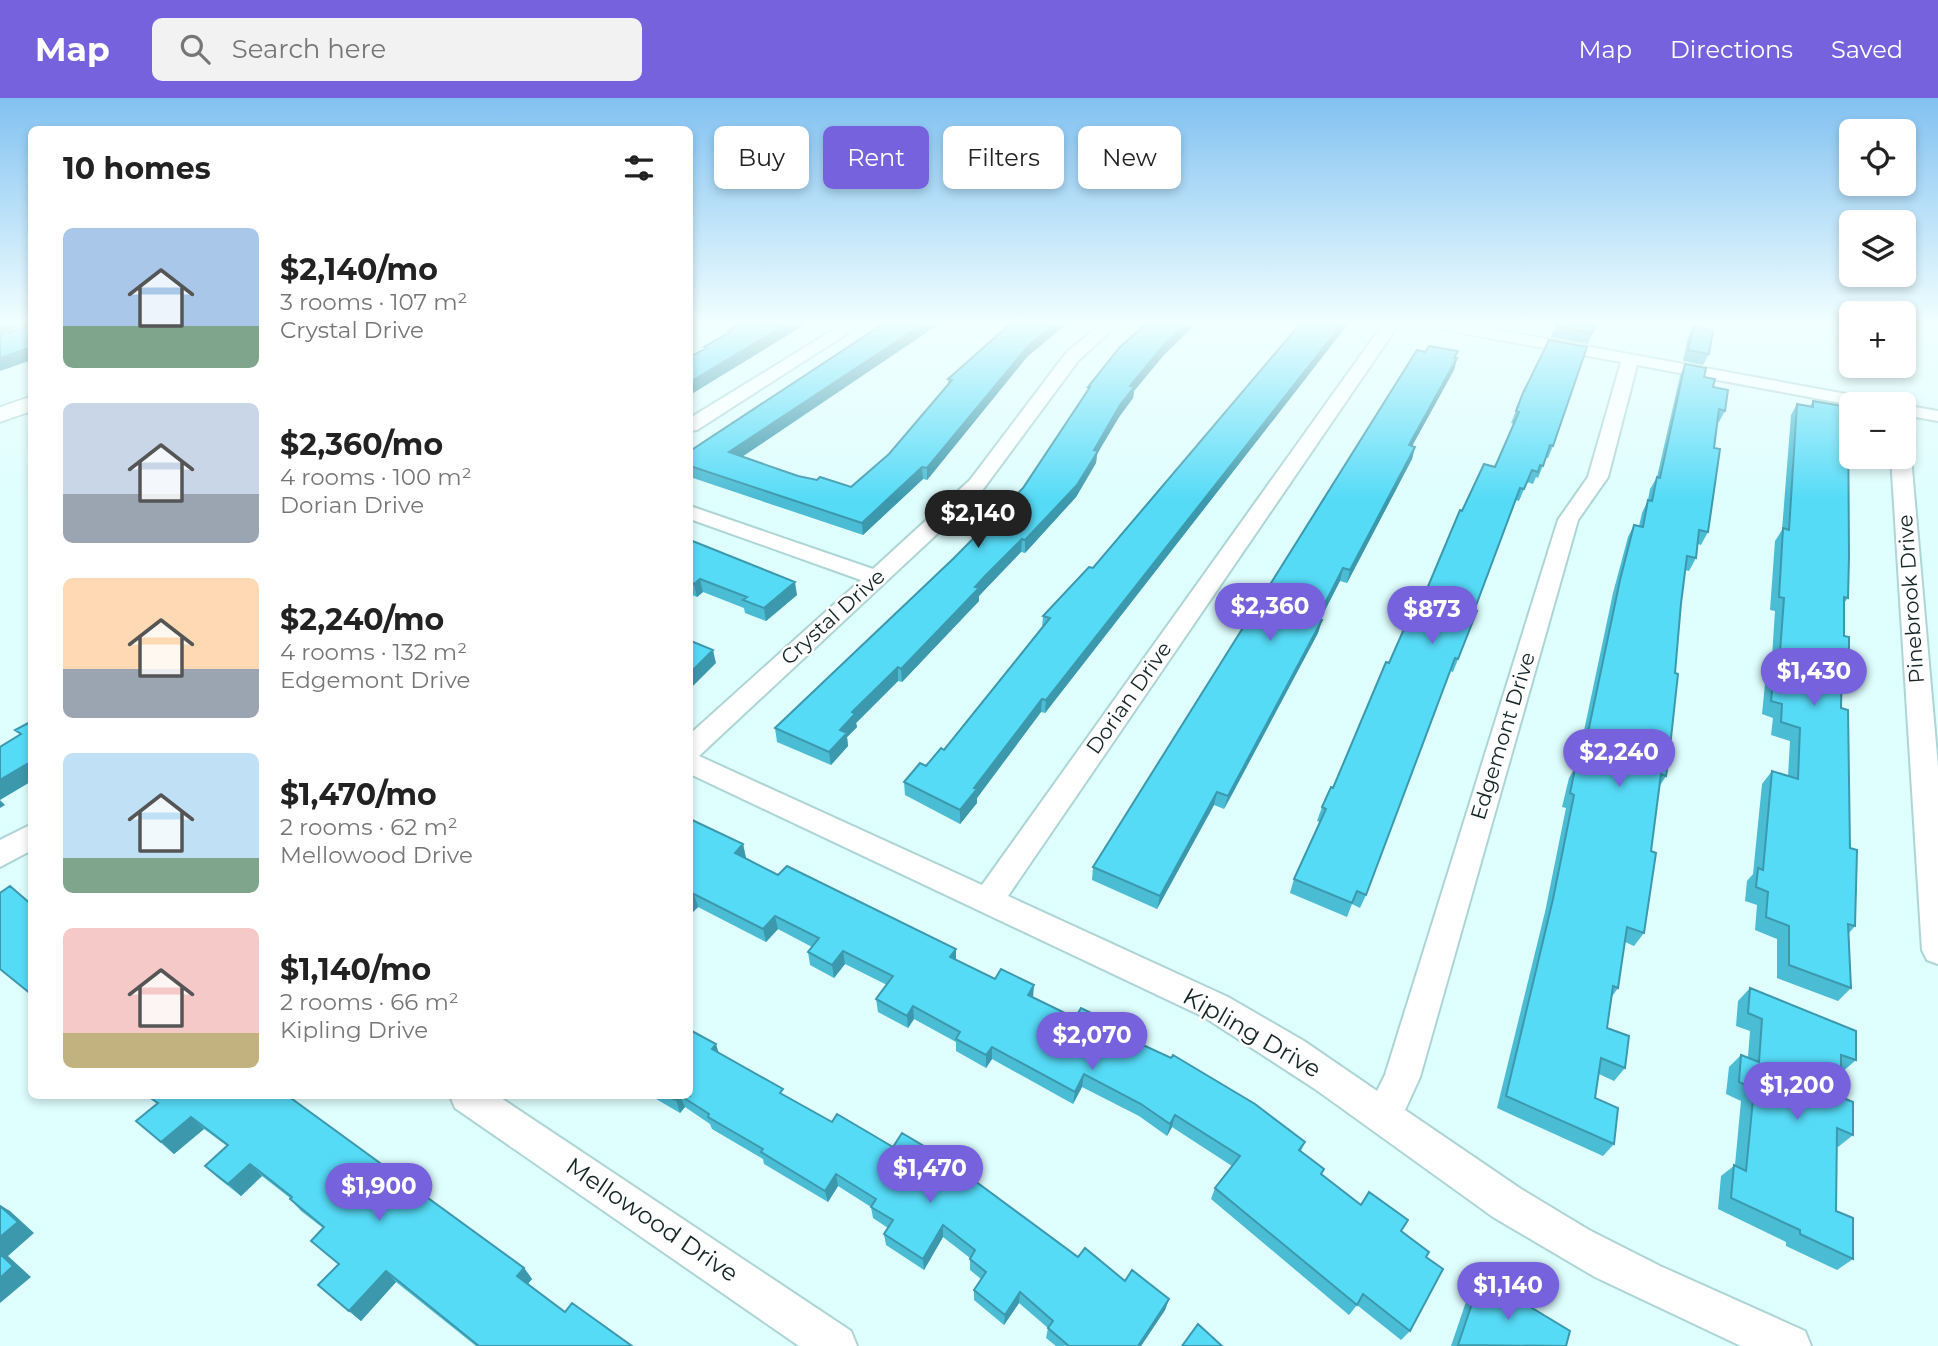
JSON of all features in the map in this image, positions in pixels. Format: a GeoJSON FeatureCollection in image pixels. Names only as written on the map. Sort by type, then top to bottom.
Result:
{"type":"FeatureCollection","features":[{"type":"Feature","properties":{"kind":"main road"},"geometry":{"type":"LineString","coordinates":[[0,415],[28,404]]}},
{"type":"Feature","properties":{"kind":"street"},"geometry":{"type":"LineString","coordinates":[[693,424],[760,382]]}},
{"type":"Feature","properties":{"kind":"street","name":"Crystal Drive"},"geometry":{"type":"LineString","coordinates":[[693,746],[977,484],[1053,382]]}},
{"type":"Feature","properties":{"kind":"street","name":"Dorian Drive"},"geometry":{"type":"LineString","coordinates":[[988,900],[1350,382]]}},
{"type":"Feature","properties":{"kind":"street","name":"Edgemont Drive"},"geometry":{"type":"LineString","coordinates":[[1384,1117],[1402,1077],[1568,520],[1598,477],[1624,382]]}},
{"type":"Feature","properties":{"kind":"street"},"geometry":{"type":"LineString","coordinates":[[1755,382],[1839,398]]}},
{"type":"Feature","properties":{"kind":"street"},"geometry":{"type":"LineString","coordinates":[[1916,412],[1938,416]]}},
{"type":"Feature","properties":{"kind":"street","name":"Pinebrook Drive"},"geometry":{"type":"LineString","coordinates":[[1902,469],[1938,940]]}},
{"type":"Feature","properties":{"kind":"street"},"geometry":{"type":"LineString","coordinates":[[693,513],[877,578]]}},
{"type":"Feature","properties":{"kind":"street","name":"Kipling Drive"},"geometry":{"type":"LineString","coordinates":[[693,764],[1216,1007],[1299,1056],[1507,1203],[1594,1255],[1790,1346]]}},
{"type":"Feature","properties":{"kind":"street"},"geometry":{"type":"LineString","coordinates":[[0,855],[28,838]]}},
{"type":"Feature","properties":{"kind":"street","name":"Mellowood Drive"},"geometry":{"type":"LineString","coordinates":[[472,1099],[836,1346]]}},
{"type":"Feature","properties":{"kind":"building"},"geometry":{"type":"Polygon","coordinates":[[[794,382],[835,382],[729,452],[798,476],[817,480],[820,477],[851,487],[889,454],[950,382],[998,382],[927,468],[922,467],[862,523],[693,467],[693,449],[794,382]]]}},
{"type":"Feature","properties":{"kind":"building"},"geometry":{"type":"Polygon","coordinates":[[[1092,382],[1133,382],[1130,386],[1134,387],[1120,405],[1094,450],[1098,451],[1077,485],[1025,540],[1022,539],[986,575],[975,587],[979,588],[901,669],[898,667],[852,712],[855,714],[840,730],[847,733],[829,752],[775,728],[954,558],[1023,488],[1092,382]]]}},
{"type":"Feature","properties":{"kind":"building"},"geometry":{"type":"Polygon","coordinates":[[[1251,382],[1296,382],[1046,700],[1042,699],[960,810],[904,782],[920,763],[926,766],[941,748],[944,750],[1050,618],[1043,616],[1089,567],[1093,568],[1251,382]]]}},
{"type":"Feature","properties":{"kind":"building"},"geometry":{"type":"Polygon","coordinates":[[[1397,382],[1444,382],[1409,445],[1415,447],[1350,570],[1343,568],[1317,619],[1322,620],[1228,796],[1217,792],[1160,896],[1093,867],[1397,382]]]}},
{"type":"Feature","properties":{"kind":"building"},"geometry":{"type":"Polygon","coordinates":[[[1528,382],[1575,382],[1553,446],[1550,445],[1543,466],[1540,465],[1538,472],[1532,470],[1524,489],[1520,488],[1474,611],[1477,611],[1458,659],[1455,658],[1366,895],[1357,891],[1352,903],[1294,879],[1326,809],[1322,807],[1331,787],[1333,788],[1386,662],[1389,663],[1419,595],[1424,596],[1460,510],[1462,511],[1484,464],[1495,467],[1519,412],[1516,411],[1528,382]]]}},
{"type":"Feature","properties":{"kind":"building"},"geometry":{"type":"Polygon","coordinates":[[[1681,382],[1714,382],[1713,387],[1728,390],[1725,411],[1719,409],[1714,448],[1720,449],[1708,532],[1699,530],[1696,558],[1687,556],[1669,756],[1666,776],[1661,774],[1651,851],[1656,853],[1644,933],[1627,927],[1618,988],[1613,986],[1607,1028],[1629,1036],[1625,1068],[1601,1058],[1595,1098],[1618,1108],[1614,1144],[1506,1096],[1553,899],[1574,795],[1570,793],[1576,764],[1581,766],[1620,580],[1634,525],[1643,527],[1648,500],[1652,501],[1657,477],[1660,478],[1681,382]]]}},
{"type":"Feature","properties":{"kind":"building"},"geometry":{"type":"Polygon","coordinates":[[[1813,401],[1839,405],[1839,469],[1848,469],[1848,598],[1844,597],[1844,636],[1849,637],[1849,664],[1842,662],[1841,708],[1848,710],[1850,848],[1857,850],[1855,926],[1848,924],[1851,988],[1789,965],[1789,926],[1766,917],[1768,892],[1756,887],[1758,868],[1763,870],[1772,771],[1798,779],[1800,728],[1781,722],[1782,704],[1771,701],[1776,651],[1780,652],[1784,598],[1779,597],[1783,528],[1789,530],[1797,404],[1813,407],[1813,401]]]}},
{"type":"Feature","properties":{"kind":"building"},"geometry":{"type":"Polygon","coordinates":[[[693,541],[795,582],[764,608],[743,600],[747,597],[700,579],[694,584],[693,541]]]}},
{"type":"Feature","properties":{"kind":"building"},"geometry":{"type":"Polygon","coordinates":[[[693,642],[713,650],[693,670],[693,642]]]}},
{"type":"Feature","properties":{"kind":"building"},"geometry":{"type":"Polygon","coordinates":[[[28,723],[28,763],[0,780],[0,747],[21,734],[15,730],[28,723]]]}},
{"type":"Feature","properties":{"kind":"building"},"geometry":{"type":"Polygon","coordinates":[[[693,820],[743,844],[735,853],[778,875],[787,866],[956,949],[950,957],[995,979],[1001,969],[1034,985],[1028,995],[1075,1018],[1081,1008],[1133,1033],[1130,1039],[1171,1058],[1173,1055],[1255,1104],[1305,1142],[1299,1150],[1324,1169],[1321,1174],[1361,1205],[1369,1192],[1408,1220],[1401,1231],[1429,1252],[1426,1257],[1443,1269],[1410,1331],[1363,1294],[1357,1305],[1215,1188],[1240,1156],[1175,1115],[1170,1124],[1141,1104],[1084,1074],[1075,1092],[992,1047],[986,1055],[956,1039],[960,1032],[913,1006],[907,1016],[876,999],[893,976],[843,951],[832,965],[808,952],[819,938],[775,916],[763,929],[694,894],[693,820]]]}},
{"type":"Feature","properties":{"kind":"building"},"geometry":{"type":"Polygon","coordinates":[[[10,886],[28,902],[28,992],[0,969],[0,893],[10,886]]]}},
{"type":"Feature","properties":{"kind":"building"},"geometry":{"type":"Polygon","coordinates":[[[1750,988],[1856,1031],[1856,1060],[1841,1055],[1841,1097],[1853,1102],[1853,1135],[1837,1128],[1836,1211],[1853,1218],[1853,1259],[1800,1234],[1800,1230],[1731,1198],[1734,1165],[1746,1171],[1754,1089],[1739,1082],[1741,1055],[1759,1062],[1762,1019],[1748,1013],[1750,988]]]}},
{"type":"Feature","properties":{"kind":"building"},"geometry":{"type":"Polygon","coordinates":[[[693,1032],[716,1044],[712,1049],[783,1089],[780,1093],[832,1122],[837,1114],[893,1147],[902,1133],[941,1156],[946,1147],[978,1166],[971,1178],[1078,1257],[1085,1248],[1125,1281],[1132,1270],[1169,1299],[1138,1346],[1069,1346],[1048,1328],[1053,1321],[1020,1292],[1005,1315],[974,1290],[986,1272],[970,1259],[975,1250],[943,1225],[923,1259],[884,1234],[893,1220],[871,1207],[876,1199],[836,1174],[825,1191],[761,1152],[763,1149],[708,1117],[709,1114],[686,1099],[693,1099],[693,1032]]]}},
{"type":"Feature","properties":{"kind":"building"},"geometry":{"type":"Polygon","coordinates":[[[152,1099],[292,1099],[524,1268],[517,1276],[565,1312],[572,1303],[632,1346],[479,1346],[386,1271],[349,1311],[318,1285],[339,1264],[311,1241],[324,1227],[250,1164],[228,1184],[205,1166],[228,1145],[191,1117],[161,1142],[136,1121],[158,1103],[152,1099]]]}},
{"type":"Feature","properties":{"kind":"building"},"geometry":{"type":"Polygon","coordinates":[[[0,1206],[18,1222],[0,1237],[0,1206]]]}},
{"type":"Feature","properties":{"kind":"building"},"geometry":{"type":"Polygon","coordinates":[[[0,1254],[13,1266],[0,1278],[0,1254]]]}},
{"type":"Feature","properties":{"kind":"building"},"geometry":{"type":"Polygon","coordinates":[[[1481,1277],[1570,1331],[1566,1346],[1458,1345],[1481,1277]]]}},
{"type":"Feature","properties":{"kind":"building"},"geometry":{"type":"Polygon","coordinates":[[[1198,1324],[1222,1346],[1182,1346],[1198,1324]]]}}]}
